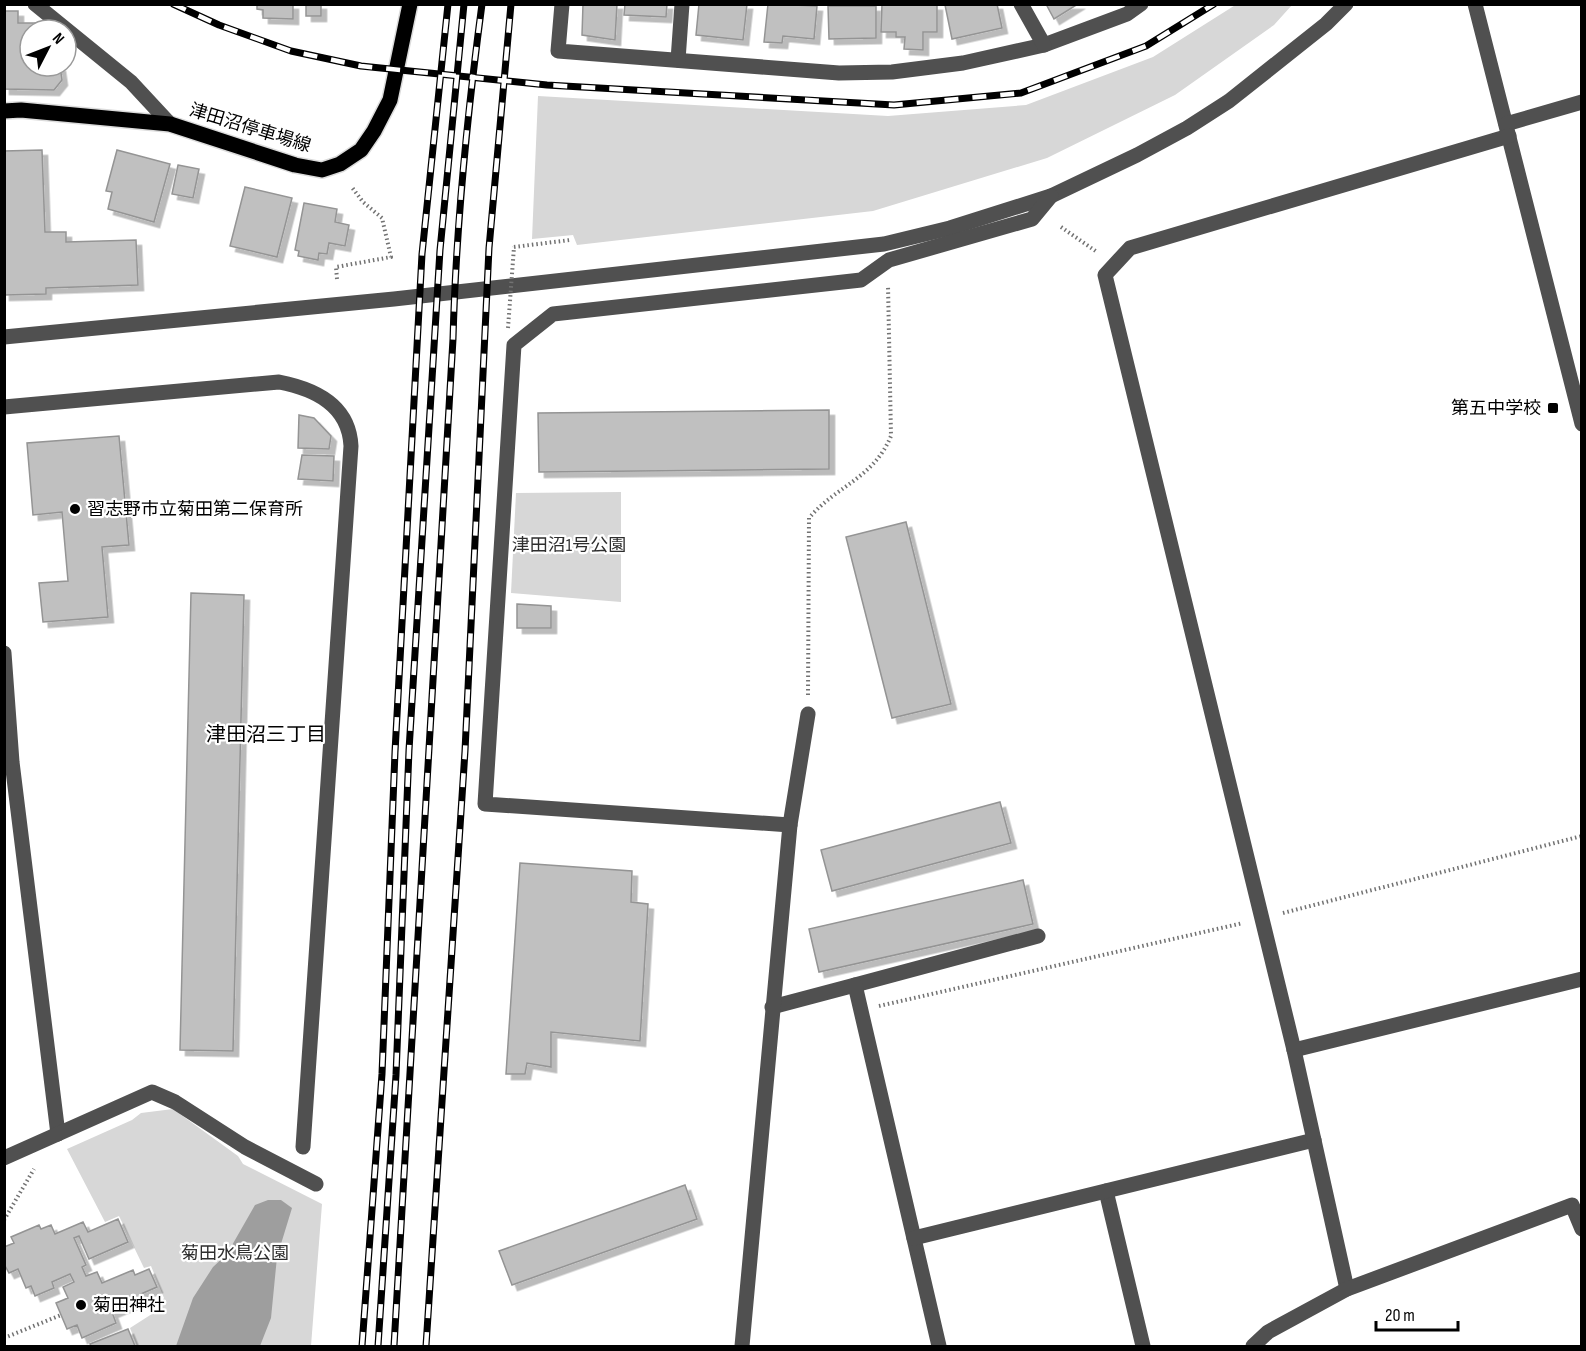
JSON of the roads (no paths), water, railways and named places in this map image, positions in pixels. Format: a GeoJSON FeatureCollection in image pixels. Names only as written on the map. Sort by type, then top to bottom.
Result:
{"type":"FeatureCollection","features":[{"type":"Feature","properties":{"kind":"main road","name":"津田沼停車場線"},"geometry":{"type":"LineString","coordinates":[[4,111],[21,110],[170,124],[294,165],[322,170],[340,164],[360,150],[374,131],[390,100],[410,6]]}},
{"type":"Feature","properties":{"kind":"street"},"geometry":{"type":"LineString","coordinates":[[35,4],[131,82],[170,124]]}},
{"type":"Feature","properties":{"kind":"street"},"geometry":{"type":"LineString","coordinates":[[562,4],[558,51],[839,73],[892,72],[963,63],[1044,45],[1127,14],[1141,4]]}},
{"type":"Feature","properties":{"kind":"street"},"geometry":{"type":"LineString","coordinates":[[678,60],[682,4]]}},
{"type":"Feature","properties":{"kind":"street"},"geometry":{"type":"LineString","coordinates":[[1021,4],[1044,45]]}},
{"type":"Feature","properties":{"kind":"street"},"geometry":{"type":"LineString","coordinates":[[4,337],[394,299],[884,244],[950,228],[1051,196],[1196,123],[1280,61],[1346,4]]}},
{"type":"Feature","properties":{"kind":"street"},"geometry":{"type":"LineString","coordinates":[[1475,4],[1581,424]]}},
{"type":"Feature","properties":{"kind":"street"},"geometry":{"type":"LineString","coordinates":[[1347,1289],[1294,1050],[1106,275],[1130,248],[1508,130],[1581,102]]}},
{"type":"Feature","properties":{"kind":"street"},"geometry":{"type":"LineString","coordinates":[[790,825],[485,804],[514,345],[553,314],[861,280],[889,261],[1032,219],[1051,196]]}},
{"type":"Feature","properties":{"kind":"street"},"geometry":{"type":"LineString","coordinates":[[4,407],[279,382],[303,387],[323,398],[341,414],[350,429],[351,458],[303,1147]]}},
{"type":"Feature","properties":{"kind":"street"},"geometry":{"type":"LineString","coordinates":[[4,653],[12,762],[55,1135]]}},
{"type":"Feature","properties":{"kind":"street"},"geometry":{"type":"LineString","coordinates":[[742,1347],[790,825],[808,714]]}},
{"type":"Feature","properties":{"kind":"street"},"geometry":{"type":"LineString","coordinates":[[772,1007],[1038,936]]}},
{"type":"Feature","properties":{"kind":"street"},"geometry":{"type":"LineString","coordinates":[[1294,1050],[1581,979]]}},
{"type":"Feature","properties":{"kind":"street"},"geometry":{"type":"LineString","coordinates":[[855,985],[939,1347]]}},
{"type":"Feature","properties":{"kind":"street"},"geometry":{"type":"LineString","coordinates":[[4,1158],[152,1092],[176,1101],[245,1147],[316,1184]]}},
{"type":"Feature","properties":{"kind":"street"},"geometry":{"type":"LineString","coordinates":[[914,1238],[1314,1140]]}},
{"type":"Feature","properties":{"kind":"street"},"geometry":{"type":"LineString","coordinates":[[1106,1191],[1143,1347]]}},
{"type":"Feature","properties":{"kind":"street"},"geometry":{"type":"LineString","coordinates":[[1253,1347],[1268,1332],[1347,1289],[1572,1206],[1581,1229]]}},
{"type":"Feature","properties":{"kind":"railway"},"geometry":{"type":"LineString","coordinates":[[173,4],[219,25],[291,51],[361,66],[547,85],[894,105],[1021,93],[1146,46],[1214,4]]}},
{"type":"Feature","properties":{"kind":"railway"},"geometry":{"type":"LineString","coordinates":[[362,1346],[382,1074],[395,752],[422,254],[448,4]]}},
{"type":"Feature","properties":{"kind":"railway"},"geometry":{"type":"LineString","coordinates":[[378,1346],[396,1075],[409,750],[440,250],[464,4]]}},
{"type":"Feature","properties":{"kind":"railway"},"geometry":{"type":"LineString","coordinates":[[394,1346],[457,255],[467,129],[482,4]]}},
{"type":"Feature","properties":{"kind":"railway"},"geometry":{"type":"LineString","coordinates":[[426,1346],[465,751],[489,248],[511,4]]}},
{"type":"Feature","properties":{"kind":"place","name":"第五中学校"},"geometry":{"type":"Point","coordinates":[1553,408]}},
{"type":"Feature","properties":{"kind":"place","name":"習志野市立菊田第二保育所"},"geometry":{"type":"Point","coordinates":[75,509]}},
{"type":"Feature","properties":{"kind":"place","name":"菊田神社"},"geometry":{"type":"Point","coordinates":[81,1305]}},
{"type":"Feature","properties":{"kind":"district","name":"津田沼三丁目"},"geometry":{"type":"Point","coordinates":[266,735]}},
{"type":"Feature","properties":{"kind":"park label","name":"津田沼1号公園"},"geometry":{"type":"Point","coordinates":[569,545]}},
{"type":"Feature","properties":{"kind":"park label","name":"菊田水鳥公園"},"geometry":{"type":"Point","coordinates":[235,1253]}}]}
